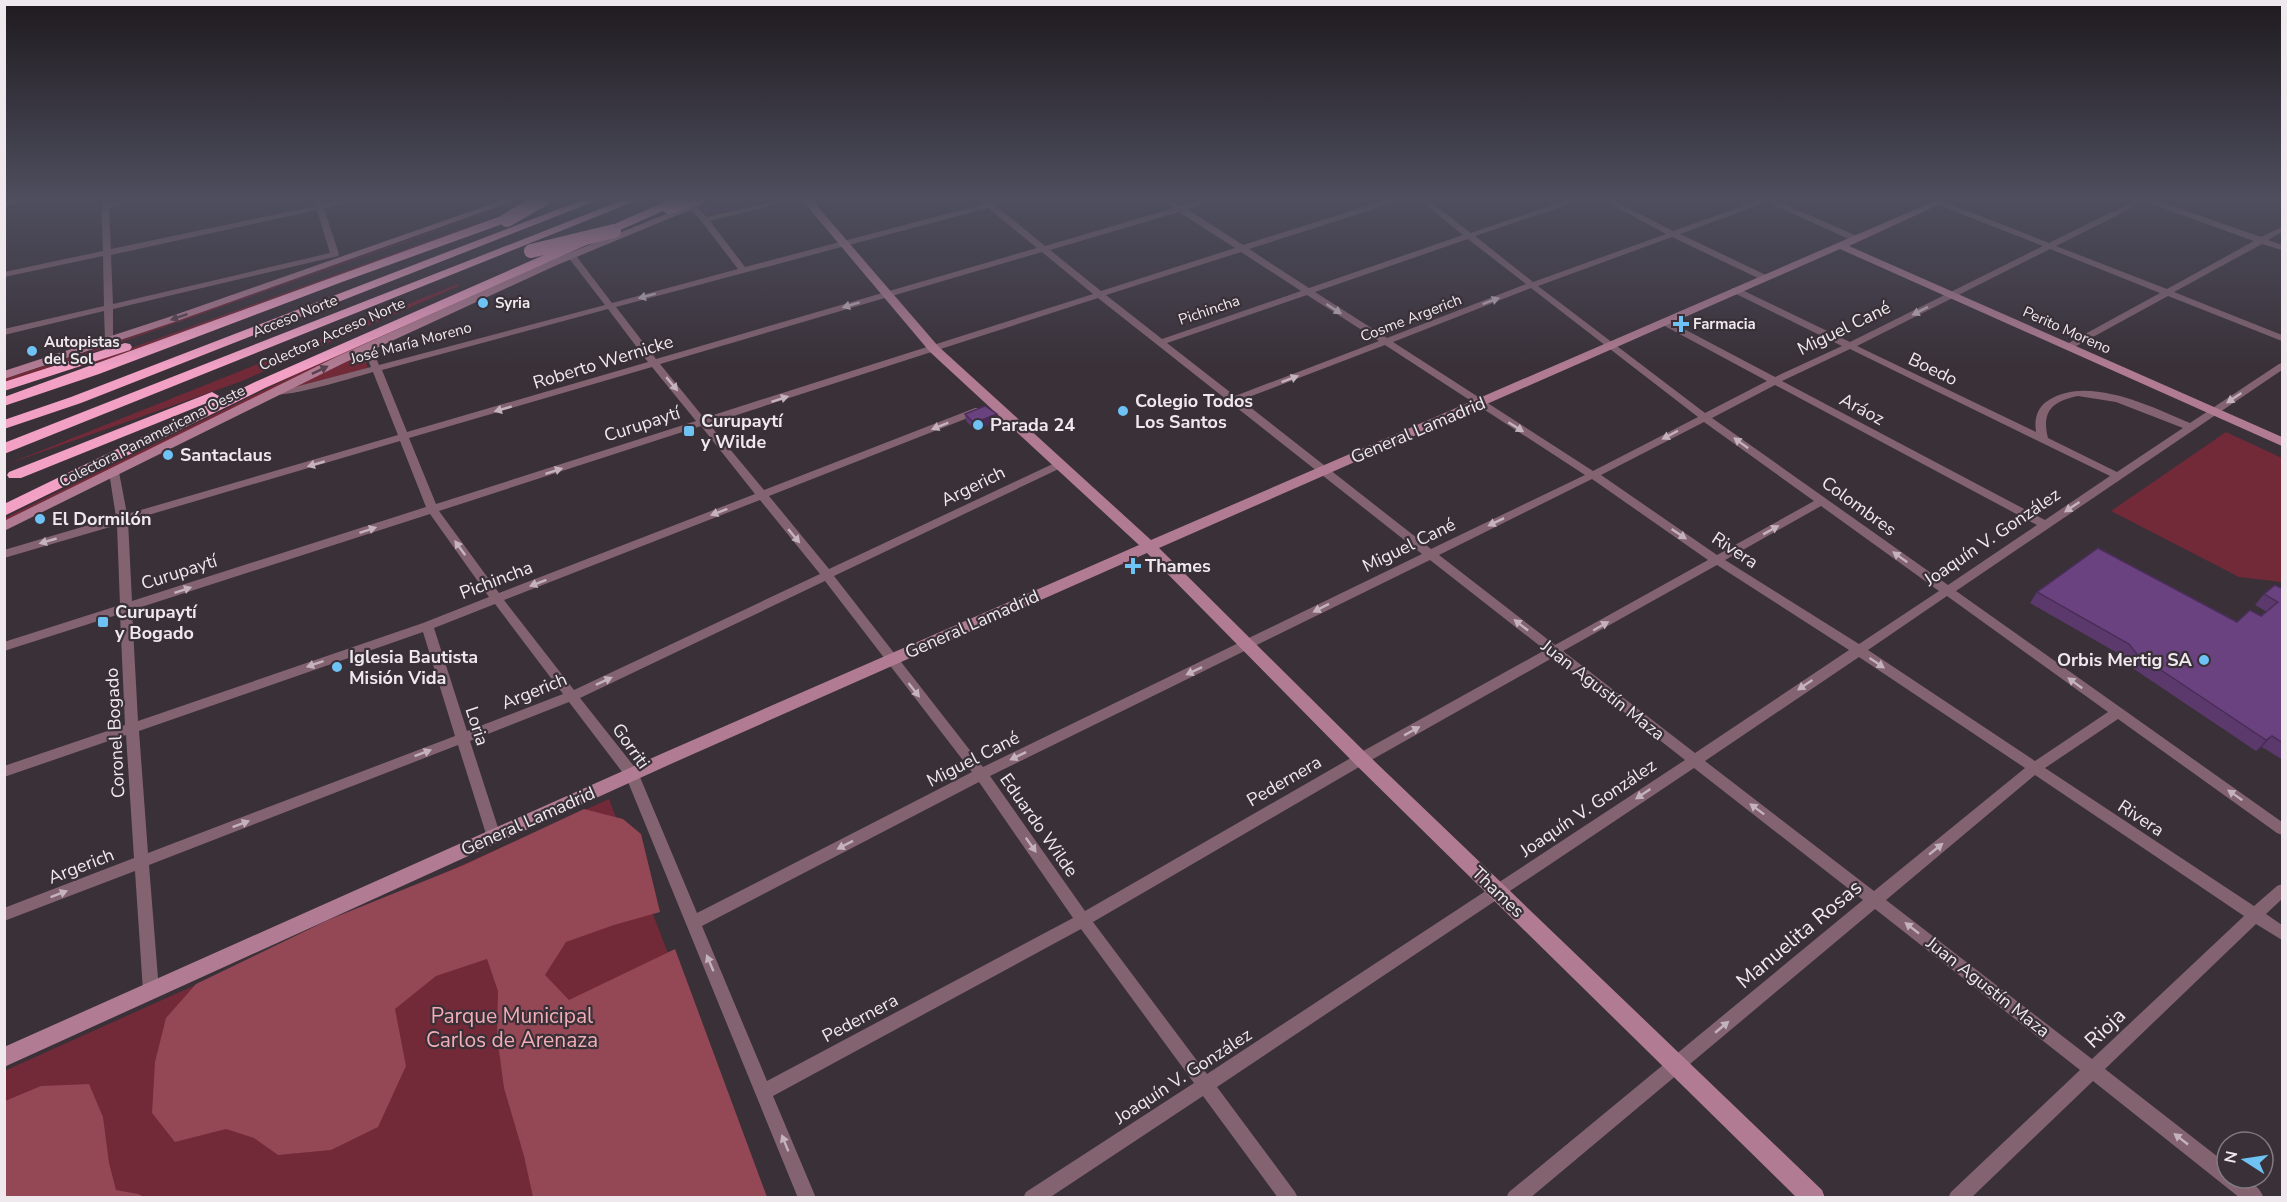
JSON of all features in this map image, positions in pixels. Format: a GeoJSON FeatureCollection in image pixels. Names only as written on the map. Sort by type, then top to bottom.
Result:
{"type":"FeatureCollection","features":[{"type":"Feature","properties":{"kind":"highway"},"geometry":{"type":"LineString","coordinates":[[4,387],[159,335],[378,256]]}},
{"type":"Feature","properties":{"kind":"highway"},"geometry":{"type":"LineString","coordinates":[[4,402],[94,371],[399,256]]}},
{"type":"Feature","properties":{"kind":"highway"},"geometry":{"type":"LineString","coordinates":[[4,425],[141,365],[416,256]]}},
{"type":"Feature","properties":{"kind":"highway","name":"Acceso Norte"},"geometry":{"type":"LineString","coordinates":[[4,425],[76,400],[447,256]]}},
{"type":"Feature","properties":{"kind":"highway","name":"Acceso Norte"},"geometry":{"type":"LineString","coordinates":[[4,450],[491,256]]}},
{"type":"Feature","properties":{"kind":"highway"},"geometry":{"type":"LineString","coordinates":[[4,450],[132,408],[518,256]]}},
{"type":"Feature","properties":{"kind":"highway"},"geometry":{"type":"LineString","coordinates":[[15,475],[214,395],[533,256]]}},
{"type":"Feature","properties":{"kind":"highway","name":"Colectora Acceso Norte"},"geometry":{"type":"LineString","coordinates":[[4,511],[302,366],[562,256]]}},
{"type":"Feature","properties":{"kind":"street"},"geometry":{"type":"LineString","coordinates":[[4,275],[89,256]]}},
{"type":"Feature","properties":{"kind":"street"},"geometry":{"type":"LineString","coordinates":[[107,256],[110,341]]}},
{"type":"Feature","properties":{"kind":"street"},"geometry":{"type":"LineString","coordinates":[[4,332],[340,256]]}},
{"type":"Feature","properties":{"kind":"street"},"geometry":{"type":"LineString","coordinates":[[4,375],[110,341],[340,256]]}},
{"type":"Feature","properties":{"kind":"street","name":"Colectora Panamericana Oeste"},"geometry":{"type":"LineString","coordinates":[[4,527],[273,393],[569,256]]}},
{"type":"Feature","properties":{"kind":"street","name":"Eduardo Wilde"},"geometry":{"type":"LineString","coordinates":[[572,256],[655,364],[828,576],[890,660],[981,774],[1083,920],[1289,1197]]}},
{"type":"Feature","properties":{"kind":"street"},"geometry":{"type":"LineString","coordinates":[[732,256],[743,270]]}},
{"type":"Feature","properties":{"kind":"street","name":"José María Moreno"},"geometry":{"type":"LineString","coordinates":[[273,393],[291,391],[795,256]]}},
{"type":"Feature","properties":{"kind":"street","name":"Thames"},"geometry":{"type":"LineString","coordinates":[[854,256],[934,349],[1149,546],[1361,759],[1814,1197]]}},
{"type":"Feature","properties":{"kind":"street","name":"Roberto Wernicke"},"geometry":{"type":"LineString","coordinates":[[4,554],[1017,256]]}},
{"type":"Feature","properties":{"kind":"street","name":"Juan Agustín Maza"},"geometry":{"type":"LineString","coordinates":[[1053,256],[1100,296],[1235,399],[1555,652],[2215,1166]]}},
{"type":"Feature","properties":{"kind":"street","name":"Curupaytí"},"geometry":{"type":"LineString","coordinates":[[4,647],[1100,296],[1216,256]]}},
{"type":"Feature","properties":{"kind":"street","name":"Rivera"},"geometry":{"type":"LineString","coordinates":[[1252,256],[1593,475],[1717,560],[1858,650],[2033,769],[2283,933]]}},
{"type":"Feature","properties":{"kind":"street","name":"Pichincha"},"geometry":{"type":"LineString","coordinates":[[1161,342],[1409,256]]}},
{"type":"Feature","properties":{"kind":"street","name":"Colombres"},"geometry":{"type":"LineString","coordinates":[[1496,256],[1704,417],[2283,829]]}},
{"type":"Feature","properties":{"kind":"street","name":"Cosme Argerich"},"geometry":{"type":"LineString","coordinates":[[1235,399],[1612,256]]}},
{"type":"Feature","properties":{"kind":"street"},"geometry":{"type":"LineString","coordinates":[[1719,256],[1765,278]]}},
{"type":"Feature","properties":{"kind":"street","name":"General Lamadrid"},"geometry":{"type":"LineString","coordinates":[[4,1057],[632,774],[1814,256]]}},
{"type":"Feature","properties":{"kind":"street","name":"Perito Moreno"},"geometry":{"type":"LineString","coordinates":[[1864,256],[2283,442]]}},
{"type":"Feature","properties":{"kind":"street","name":"Miguel Cané"},"geometry":{"type":"LineString","coordinates":[[693,923],[981,774],[1593,475],[2026,256]]}},
{"type":"Feature","properties":{"kind":"street"},"geometry":{"type":"LineString","coordinates":[[2079,256],[2283,338]]}},
{"type":"Feature","properties":{"kind":"street"},"geometry":{"type":"LineString","coordinates":[[2068,347],[2233,256]]}},
{"type":"Feature","properties":{"kind":"street","name":"Boedo"},"geometry":{"type":"LineString","coordinates":[[1736,291],[2118,476]]}},
{"type":"Feature","properties":{"kind":"street","name":"Aráoz"},"geometry":{"type":"LineString","coordinates":[[1664,322],[2045,525]]}},
{"type":"Feature","properties":{"kind":"street","name":"Gorriti"},"geometry":{"type":"LineString","coordinates":[[368,348],[433,510],[497,599],[632,774],[807,1197]]}},
{"type":"Feature","properties":{"kind":"street","name":"Joaquín V. González"},"geometry":{"type":"LineString","coordinates":[[1032,1197],[1205,1086],[2283,366]]}},
{"type":"Feature","properties":{"kind":"street"},"geometry":{"type":"LineString","coordinates":[[2043,440],[2039,427],[2042,413],[2050,402],[2063,396],[2081,394],[2103,395],[2127,401],[2190,427]]}},
{"type":"Feature","properties":{"kind":"street","name":"Pichincha"},"geometry":{"type":"LineString","coordinates":[[4,772],[426,626],[994,404]]}},
{"type":"Feature","properties":{"kind":"street","name":"Argerich"},"geometry":{"type":"LineString","coordinates":[[4,915],[572,696],[1061,464]]}},
{"type":"Feature","properties":{"kind":"street","name":"Coronel Bogado"},"geometry":{"type":"LineString","coordinates":[[114,472],[122,520],[132,728],[150,991]]}},
{"type":"Feature","properties":{"kind":"street","name":"Pedernera"},"geometry":{"type":"LineString","coordinates":[[764,1092],[1083,920],[1361,759],[1822,501]]}},
{"type":"Feature","properties":{"kind":"street","name":"Loria"},"geometry":{"type":"LineString","coordinates":[[426,626],[494,837]]}},
{"type":"Feature","properties":{"kind":"street","name":"Manuelita Rosas"},"geometry":{"type":"LineString","coordinates":[[1515,1197],[2033,769],[2117,713]]}},
{"type":"Feature","properties":{"kind":"street","name":"Rioja"},"geometry":{"type":"LineString","coordinates":[[1957,1197],[2283,890]]}},
{"type":"Feature","properties":{"kind":"green space"},"geometry":{"type":"Polygon","coordinates":[[[365,256],[5,383],[4,379],[365,256]]]}},
{"type":"Feature","properties":{"kind":"green space"},"geometry":{"type":"Polygon","coordinates":[[[387,256],[401,256],[134,352],[73,369],[387,256]]]}},
{"type":"Feature","properties":{"kind":"green space"},"geometry":{"type":"Polygon","coordinates":[[[498,282],[5,522],[5,518],[315,365],[498,282]]]}},
{"type":"Feature","properties":{"kind":"green space"},"geometry":{"type":"Polygon","coordinates":[[[458,284],[459,286],[242,381],[5,465],[458,284]]]}},
{"type":"Feature","properties":{"kind":"green space"},"geometry":{"type":"Polygon","coordinates":[[[363,354],[368,368],[296,387],[296,385],[363,354]]]}},
{"type":"Feature","properties":{"kind":"green space"},"geometry":{"type":"Polygon","coordinates":[[[2226,432],[2282,458],[2282,582],[2239,577],[2111,511],[2226,432]]]}},
{"type":"Feature","properties":{"kind":"green space","name":"Parque Municipal Carlos de Arenaza"},"geometry":{"type":"Polygon","coordinates":[[[609,799],[761,1197],[5,1197],[4,1071],[609,799]]]}},
{"type":"Feature","properties":{"kind":"green space","name":"Parque Municipal Carlos de Arenaza"},"geometry":{"type":"Polygon","coordinates":[[[584,809],[623,819],[641,834],[660,912],[566,942],[545,975],[569,1000],[675,949],[767,1197],[533,1197],[524,1156],[504,1088],[497,1036],[498,991],[487,959],[436,976],[395,1009],[406,1066],[378,1127],[331,1150],[278,1155],[254,1138],[226,1129],[175,1142],[152,1113],[155,1062],[166,1018],[196,984],[328,920],[464,865],[584,809]]]}},
{"type":"Feature","properties":{"kind":"green space"},"geometry":{"type":"Polygon","coordinates":[[[89,1084],[103,1117],[109,1163],[116,1190],[144,1197],[5,1197],[5,1101],[41,1086],[89,1084]]]}},
{"type":"Feature","properties":{"kind":"building"},"geometry":{"type":"Polygon","coordinates":[[[985,406],[997,414],[974,423],[965,414],[985,406]]]}},
{"type":"Feature","properties":{"kind":"building","name":"Orbis Mertig SA"},"geometry":{"type":"Polygon","coordinates":[[[2098,548],[2237,622],[2250,610],[2261,616],[2278,602],[2264,594],[2275,585],[2283,587],[2283,743],[2272,736],[2266,740],[2137,654],[2129,644],[2037,592],[2098,548]]]}},
{"type":"Feature","properties":{"kind":"place","name":"Syria"},"geometry":{"type":"Point","coordinates":[483,303]}},
{"type":"Feature","properties":{"kind":"place","name":"Farmacia"},"geometry":{"type":"Point","coordinates":[1681,324]}},
{"type":"Feature","properties":{"kind":"place","name":"Autopistas del Sol"},"geometry":{"type":"Point","coordinates":[32,351]}},
{"type":"Feature","properties":{"kind":"place","name":"Colegio Todos Los Santos"},"geometry":{"type":"Point","coordinates":[1123,411]}},
{"type":"Feature","properties":{"kind":"place","name":"Parada 24"},"geometry":{"type":"Point","coordinates":[978,425]}},
{"type":"Feature","properties":{"kind":"place","name":"Curupaytí y Wilde"},"geometry":{"type":"Point","coordinates":[689,431]}},
{"type":"Feature","properties":{"kind":"place","name":"Santaclaus"},"geometry":{"type":"Point","coordinates":[168,455]}},
{"type":"Feature","properties":{"kind":"place","name":"El Dormilón"},"geometry":{"type":"Point","coordinates":[40,519]}},
{"type":"Feature","properties":{"kind":"place","name":"Thames"},"geometry":{"type":"Point","coordinates":[1133,566]}},
{"type":"Feature","properties":{"kind":"place","name":"Curupaytí y Bogado"},"geometry":{"type":"Point","coordinates":[103,622]}},
{"type":"Feature","properties":{"kind":"place","name":"Orbis Mertig SA"},"geometry":{"type":"Point","coordinates":[2204,660]}},
{"type":"Feature","properties":{"kind":"place","name":"Iglesia Bautista Misión Vida"},"geometry":{"type":"Point","coordinates":[337,667]}}]}
